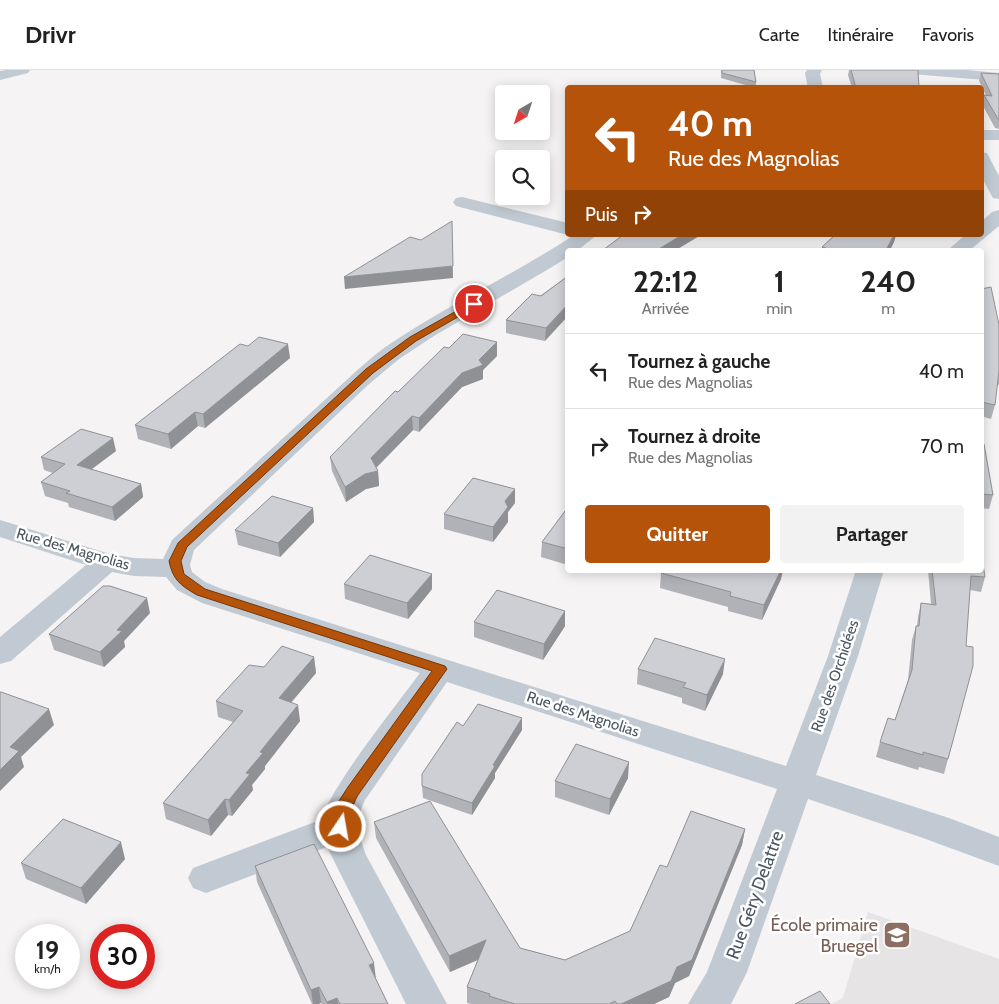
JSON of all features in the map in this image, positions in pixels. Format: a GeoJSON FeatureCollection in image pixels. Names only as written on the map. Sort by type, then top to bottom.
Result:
{"type":"FeatureCollection","features":[{"type":"Feature","properties":{"kind":"street"},"geometry":{"type":"LineString","coordinates":[[0,76],[23,70]]}},
{"type":"Feature","properties":{"kind":"street"},"geometry":{"type":"LineString","coordinates":[[815,70],[812,73],[815,85]]}},
{"type":"Feature","properties":{"kind":"street"},"geometry":{"type":"LineString","coordinates":[[910,70],[999,77]]}},
{"type":"Feature","properties":{"kind":"street"},"geometry":{"type":"LineString","coordinates":[[984,135],[999,135]]}},
{"type":"Feature","properties":{"kind":"street"},"geometry":{"type":"LineString","coordinates":[[984,163],[999,194]]}},
{"type":"Feature","properties":{"kind":"street"},"geometry":{"type":"LineString","coordinates":[[462,202],[565,228]]}},
{"type":"Feature","properties":{"kind":"street"},"geometry":{"type":"LineString","coordinates":[[984,229],[999,216]]}},
{"type":"Feature","properties":{"kind":"street"},"geometry":{"type":"LineString","coordinates":[[568,248],[584,237]]}},
{"type":"Feature","properties":{"kind":"street"},"geometry":{"type":"LineString","coordinates":[[961,248],[974,237]]}},
{"type":"Feature","properties":{"kind":"street"},"geometry":{"type":"LineString","coordinates":[[176,568],[175,561],[182,546],[369,371],[413,339],[565,250]]}},
{"type":"Feature","properties":{"kind":"street","name":"Rue des Magnolias"},"geometry":{"type":"LineString","coordinates":[[0,528],[106,562],[134,567],[176,568],[178,575],[191,586],[212,596],[797,782],[936,828],[999,852]]}},
{"type":"Feature","properties":{"kind":"street"},"geometry":{"type":"LineString","coordinates":[[0,654],[106,562]]}},
{"type":"Feature","properties":{"kind":"street","name":"Rue des Orchidées"},"geometry":{"type":"LineString","coordinates":[[797,782],[843,656],[869,573]]}},
{"type":"Feature","properties":{"kind":"street"},"geometry":{"type":"LineString","coordinates":[[427,1004],[349,857],[341,827],[345,804],[353,791],[440,669]]}},
{"type":"Feature","properties":{"kind":"street","name":"Rue Géry Delattre"},"geometry":{"type":"LineString","coordinates":[[708,1004],[721,986],[727,972],[797,782]]}},
{"type":"Feature","properties":{"kind":"street"},"geometry":{"type":"LineString","coordinates":[[206,878],[341,827]]}},
{"type":"Feature","properties":{"kind":"shaded area","name":"École primaire Bruegel"},"geometry":{"type":"Polygon","coordinates":[[[868,912],[999,959],[999,1004],[831,1004],[843,998],[868,912]]]}},
{"type":"Feature","properties":{"kind":"building"},"geometry":{"type":"Polygon","coordinates":[[[722,70],[754,70],[756,82],[722,73],[722,70]]]}},
{"type":"Feature","properties":{"kind":"building"},"geometry":{"type":"Polygon","coordinates":[[[851,70],[918,70],[919,85],[855,85],[851,70]]]}},
{"type":"Feature","properties":{"kind":"building"},"geometry":{"type":"Polygon","coordinates":[[[981,73],[999,74],[999,119],[984,95],[992,96],[981,73]]]}},
{"type":"Feature","properties":{"kind":"building"},"geometry":{"type":"Polygon","coordinates":[[[452,221],[453,266],[344,277],[410,237],[421,240],[452,221]]]}},
{"type":"Feature","properties":{"kind":"building"},"geometry":{"type":"Polygon","coordinates":[[[620,237],[679,237],[660,248],[606,248],[620,237]]]}},
{"type":"Feature","properties":{"kind":"building"},"geometry":{"type":"Polygon","coordinates":[[[833,237],[893,237],[887,248],[822,247],[833,237]]]}},
{"type":"Feature","properties":{"kind":"building"},"geometry":{"type":"Polygon","coordinates":[[[565,278],[565,307],[546,328],[506,320],[532,294],[541,296],[565,278]]]}},
{"type":"Feature","properties":{"kind":"building"},"geometry":{"type":"Polygon","coordinates":[[[991,287],[999,325],[999,371],[995,405],[984,403],[984,288],[991,287]]]}},
{"type":"Feature","properties":{"kind":"building"},"geometry":{"type":"Polygon","coordinates":[[[463,334],[497,342],[479,360],[483,365],[462,373],[419,418],[412,416],[371,458],[378,471],[365,474],[345,487],[330,457],[395,391],[398,392],[444,347],[449,348],[463,334]]]}},
{"type":"Feature","properties":{"kind":"building"},"geometry":{"type":"Polygon","coordinates":[[[259,337],[288,344],[203,414],[195,412],[168,434],[135,425],[240,344],[248,346],[259,337]]]}},
{"type":"Feature","properties":{"kind":"building"},"geometry":{"type":"Polygon","coordinates":[[[81,429],[113,438],[77,465],[141,484],[112,507],[66,493],[70,491],[41,482],[65,464],[41,457],[81,429]]]}},
{"type":"Feature","properties":{"kind":"building"},"geometry":{"type":"Polygon","coordinates":[[[984,444],[993,495],[984,494],[984,444]]]}},
{"type":"Feature","properties":{"kind":"building"},"geometry":{"type":"Polygon","coordinates":[[[473,478],[515,489],[505,501],[508,507],[493,527],[444,514],[473,478]]]}},
{"type":"Feature","properties":{"kind":"building"},"geometry":{"type":"Polygon","coordinates":[[[272,496],[313,508],[278,543],[235,530],[272,496]]]}},
{"type":"Feature","properties":{"kind":"building"},"geometry":{"type":"Polygon","coordinates":[[[565,511],[565,548],[542,542],[565,511]]]}},
{"type":"Feature","properties":{"kind":"building"},"geometry":{"type":"Polygon","coordinates":[[[370,555],[432,574],[407,603],[344,584],[370,555]]]}},
{"type":"Feature","properties":{"kind":"building"},"geometry":{"type":"Polygon","coordinates":[[[984,570],[985,577],[971,576],[966,646],[973,647],[973,666],[948,759],[923,752],[923,755],[880,742],[888,718],[895,720],[912,670],[916,626],[919,626],[921,603],[936,605],[932,573],[984,573],[984,570]]]}},
{"type":"Feature","properties":{"kind":"building"},"geometry":{"type":"Polygon","coordinates":[[[661,573],[780,573],[764,605],[730,596],[731,592],[661,573]]]}},
{"type":"Feature","properties":{"kind":"building"},"geometry":{"type":"Polygon","coordinates":[[[103,586],[110,586],[147,598],[117,630],[122,631],[100,652],[49,634],[103,586]]]}},
{"type":"Feature","properties":{"kind":"building"},"geometry":{"type":"Polygon","coordinates":[[[497,590],[565,611],[544,644],[474,622],[497,590]]]}},
{"type":"Feature","properties":{"kind":"building"},"geometry":{"type":"Polygon","coordinates":[[[655,638],[725,659],[707,695],[683,687],[686,683],[638,669],[655,638]]]}},
{"type":"Feature","properties":{"kind":"building"},"geometry":{"type":"Polygon","coordinates":[[[282,646],[314,657],[279,698],[298,705],[260,752],[263,753],[246,773],[250,774],[229,800],[225,799],[208,820],[163,803],[243,711],[216,701],[249,665],[264,667],[282,646]]]}},
{"type":"Feature","properties":{"kind":"building"},"geometry":{"type":"Polygon","coordinates":[[[0,692],[49,709],[10,747],[19,751],[0,770],[0,692]]]}},
{"type":"Feature","properties":{"kind":"building"},"geometry":{"type":"Polygon","coordinates":[[[478,704],[522,718],[472,803],[422,786],[422,774],[457,722],[463,726],[478,704]]]}},
{"type":"Feature","properties":{"kind":"building"},"geometry":{"type":"Polygon","coordinates":[[[576,744],[629,762],[610,799],[555,781],[576,744]]]}},
{"type":"Feature","properties":{"kind":"building"},"geometry":{"type":"Polygon","coordinates":[[[430,801],[520,948],[565,960],[630,931],[660,865],[667,867],[691,811],[745,829],[692,960],[677,967],[671,981],[621,1004],[617,1004],[615,1001],[609,1004],[515,1004],[467,987],[486,940],[449,956],[374,822],[430,801]]]}},
{"type":"Feature","properties":{"kind":"building"},"geometry":{"type":"Polygon","coordinates":[[[63,819],[121,842],[81,888],[21,863],[63,819]]]}},
{"type":"Feature","properties":{"kind":"building"},"geometry":{"type":"Polygon","coordinates":[[[314,844],[374,963],[369,965],[388,1004],[340,1004],[337,998],[327,1002],[319,987],[311,990],[255,866],[314,844]]]}},
{"type":"Feature","properties":{"kind":"building"},"geometry":{"type":"Polygon","coordinates":[[[820,991],[830,1004],[795,1004],[820,991]]]}},
{"type":"Feature","properties":{"kind":"place","name":"École primaire Bruegel"},"geometry":{"type":"Point","coordinates":[897,935]}},
{"type":"Feature","properties":{"kind":"route"},"geometry":{"type":"LineString","coordinates":[[341,827],[341,815],[353,791],[440,669],[201,592],[178,575],[175,561],[182,546],[369,371],[413,339],[474,304]]}}]}
